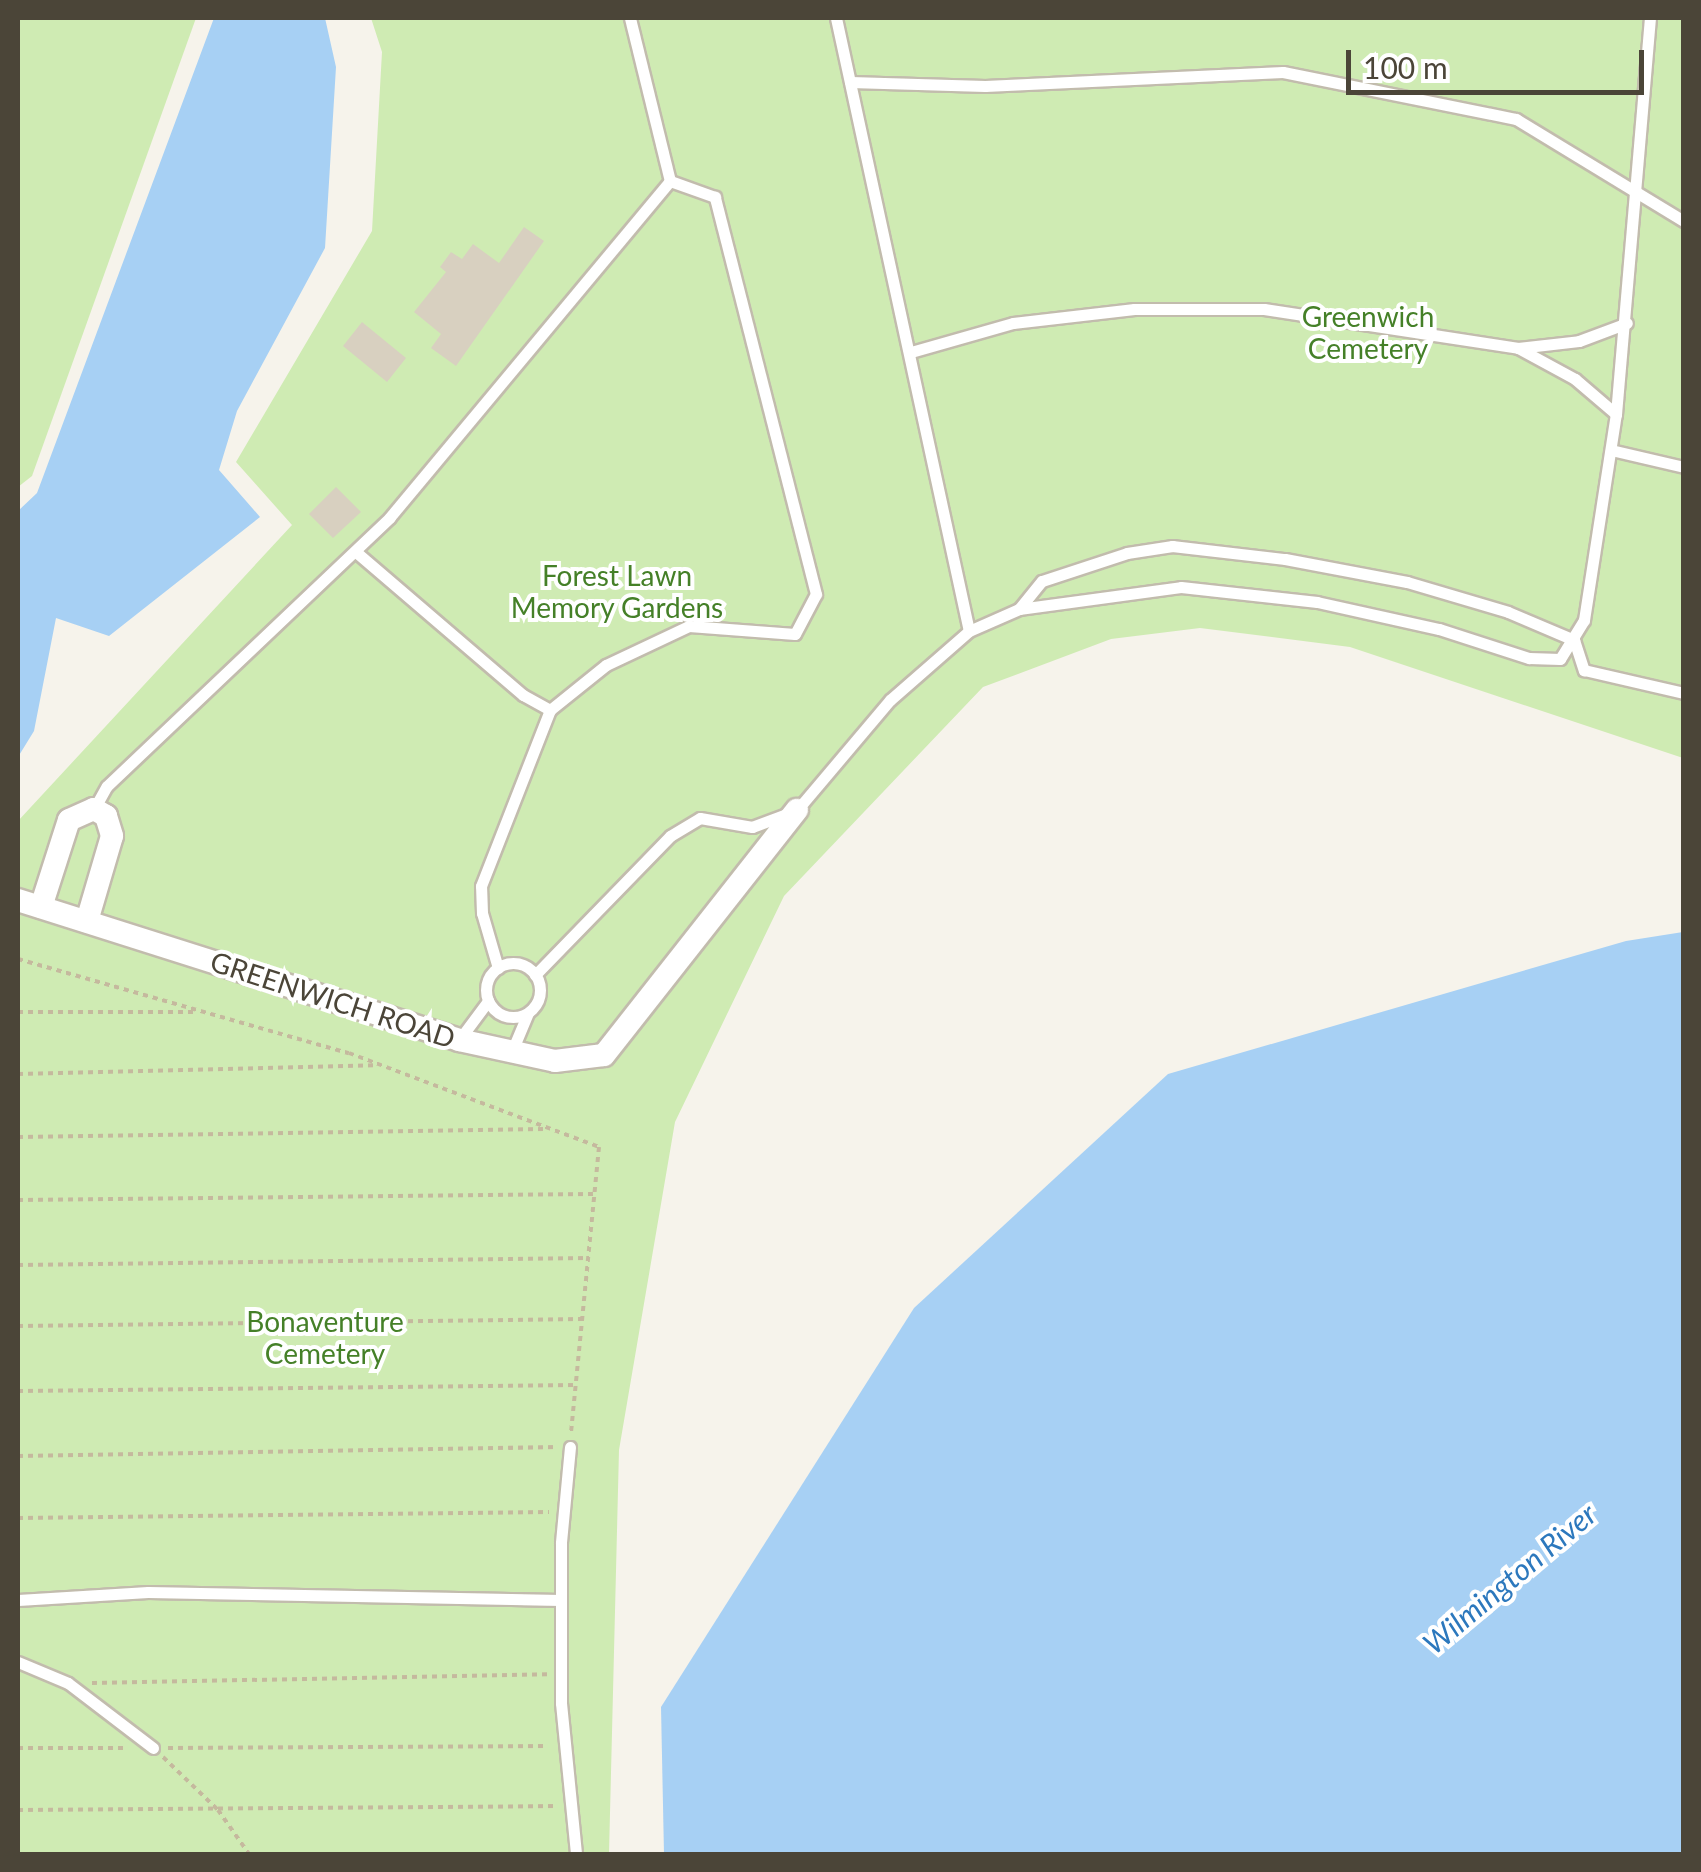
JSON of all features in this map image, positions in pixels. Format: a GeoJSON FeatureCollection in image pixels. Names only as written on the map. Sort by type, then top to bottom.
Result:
{"type":"FeatureCollection","features":[{"type":"Feature","properties":{"kind":"street"},"geometry":{"type":"LineString","coordinates":[[41,907],[68,820],[94,809],[112,829],[88,920]]}},
{"type":"Feature","properties":{"kind":"street","name":"GREENWICH ROAD"},"geometry":{"type":"LineString","coordinates":[[18,900],[510,1055],[555,1061],[604,1054],[638,1019],[798,810]]}},
{"type":"Feature","properties":{"kind":"lane"},"geometry":{"type":"LineString","coordinates":[[630,18],[670,181]]}},
{"type":"Feature","properties":{"kind":"lane"},"geometry":{"type":"LineString","coordinates":[[836,18],[970,631]]}},
{"type":"Feature","properties":{"kind":"lane"},"geometry":{"type":"LineString","coordinates":[[534,975],[670,836],[700,818],[752,827],[798,810],[890,700],[970,631],[1019,609],[1181,586],[1317,602],[1438,629],[1528,658],[1560,659],[1584,620],[1611,450],[1627,323],[1650,18]]}},
{"type":"Feature","properties":{"kind":"lane"},"geometry":{"type":"LineString","coordinates":[[850,82],[986,86],[1282,72],[1516,119],[1637,198],[1684,221]]}},
{"type":"Feature","properties":{"kind":"lane"},"geometry":{"type":"LineString","coordinates":[[94,809],[107,786],[356,552],[670,181]]}},
{"type":"Feature","properties":{"kind":"lane"},"geometry":{"type":"LineString","coordinates":[[498,968],[482,913],[481,886],[550,710],[606,665],[689,626],[795,634],[816,594],[715,196],[670,181]]}},
{"type":"Feature","properties":{"kind":"lane"},"geometry":{"type":"LineString","coordinates":[[911,352],[1013,323],[1134,309],[1264,309],[1518,348],[1578,341],[1627,323]]}},
{"type":"Feature","properties":{"kind":"lane"},"geometry":{"type":"LineString","coordinates":[[1518,348],[1575,379],[1616,414]]}},
{"type":"Feature","properties":{"kind":"lane"},"geometry":{"type":"LineString","coordinates":[[1611,450],[1684,468]]}},
{"type":"Feature","properties":{"kind":"lane"},"geometry":{"type":"LineString","coordinates":[[1019,609],[1042,580],[1080,564],[1172,546],[1408,582],[1508,612],[1574,640],[1584,670],[1684,693]]}},
{"type":"Feature","properties":{"kind":"lane"},"geometry":{"type":"LineString","coordinates":[[356,552],[522,695],[550,710]]}},
{"type":"Feature","properties":{"kind":"lane"},"geometry":{"type":"LineString","coordinates":[[460,1040],[488,1001],[487,983],[498,968],[515,963],[534,975],[540,992],[510,1055]]}},
{"type":"Feature","properties":{"kind":"lane"},"geometry":{"type":"LineString","coordinates":[[488,1001],[506,1016],[528,1012]]}},
{"type":"Feature","properties":{"kind":"lane"},"geometry":{"type":"LineString","coordinates":[[570,1446],[564,1512],[561,1674],[576,1854]]}},
{"type":"Feature","properties":{"kind":"lane"},"geometry":{"type":"LineString","coordinates":[[18,1600],[148,1592],[561,1600]]}},
{"type":"Feature","properties":{"kind":"lane"},"geometry":{"type":"LineString","coordinates":[[18,1662],[68,1683],[153,1748]]}},
{"type":"Feature","properties":{"kind":"path"},"geometry":{"type":"LineString","coordinates":[[18,959],[380,1064],[598,1147],[570,1446],[18,1456]]}},
{"type":"Feature","properties":{"kind":"path"},"geometry":{"type":"LineString","coordinates":[[18,1012],[204,1012]]}},
{"type":"Feature","properties":{"kind":"path"},"geometry":{"type":"LineString","coordinates":[[18,1074],[380,1064]]}},
{"type":"Feature","properties":{"kind":"path"},"geometry":{"type":"LineString","coordinates":[[18,1137],[551,1129]]}},
{"type":"Feature","properties":{"kind":"path"},"geometry":{"type":"LineString","coordinates":[[18,1200],[594,1194]]}},
{"type":"Feature","properties":{"kind":"path"},"geometry":{"type":"LineString","coordinates":[[18,1265],[588,1258]]}},
{"type":"Feature","properties":{"kind":"path"},"geometry":{"type":"LineString","coordinates":[[18,1326],[582,1319]]}},
{"type":"Feature","properties":{"kind":"path"},"geometry":{"type":"LineString","coordinates":[[18,1391],[576,1385]]}},
{"type":"Feature","properties":{"kind":"path"},"geometry":{"type":"LineString","coordinates":[[18,1518],[564,1512]]}},
{"type":"Feature","properties":{"kind":"path"},"geometry":{"type":"LineString","coordinates":[[68,1683],[561,1674]]}},
{"type":"Feature","properties":{"kind":"path"},"geometry":{"type":"LineString","coordinates":[[18,1748],[566,1746]]}},
{"type":"Feature","properties":{"kind":"path"},"geometry":{"type":"LineString","coordinates":[[153,1748],[215,1807],[248,1854]]}},
{"type":"Feature","properties":{"kind":"path"},"geometry":{"type":"LineString","coordinates":[[18,1810],[571,1806]]}},
{"type":"Feature","properties":{"kind":"green space"},"geometry":{"type":"Polygon","coordinates":[[[18,18],[196,18],[32,476],[18,487],[18,18]]]}},
{"type":"Feature","properties":{"kind":"green space"},"geometry":{"type":"Polygon","coordinates":[[[371,18],[1683,18],[1683,758],[1350,647],[1200,628],[1111,639],[983,687],[784,896],[675,1122],[619,1450],[609,1854],[18,1854],[18,821],[292,525],[236,462],[372,231],[382,52],[371,18]]]}},
{"type":"Feature","properties":{"kind":"water"},"geometry":{"type":"Polygon","coordinates":[[[214,18],[325,18],[336,67],[325,248],[237,411],[219,470],[260,517],[109,636],[56,618],[34,731],[18,757],[18,511],[37,493],[214,18]]]}},
{"type":"Feature","properties":{"kind":"water","name":"Wilmington River"},"geometry":{"type":"Polygon","coordinates":[[[1683,932],[1683,1854],[664,1854],[661,1707],[914,1308],[1168,1074],[1626,941],[1683,932]]]}},
{"type":"Feature","properties":{"kind":"building"},"geometry":{"type":"Polygon","coordinates":[[[524,227],[544,241],[456,366],[431,348],[441,334],[414,312],[446,272],[440,267],[451,252],[462,259],[473,244],[499,263],[524,227]]]}},
{"type":"Feature","properties":{"kind":"building"},"geometry":{"type":"Polygon","coordinates":[[[362,322],[406,358],[387,382],[343,346],[362,322]]]}},
{"type":"Feature","properties":{"kind":"building"},"geometry":{"type":"Polygon","coordinates":[[[336,487],[361,512],[333,538],[309,514],[336,487]]]}},
{"type":"Feature","properties":{"kind":"park label","name":"Greenwich Cemetery"},"geometry":{"type":"Point","coordinates":[1368,332]}},
{"type":"Feature","properties":{"kind":"park label","name":"Forest Lawn Memory Gardens"},"geometry":{"type":"Point","coordinates":[617,591]}},
{"type":"Feature","properties":{"kind":"park label","name":"Bonaventure Cemetery"},"geometry":{"type":"Point","coordinates":[325,1337]}}]}
